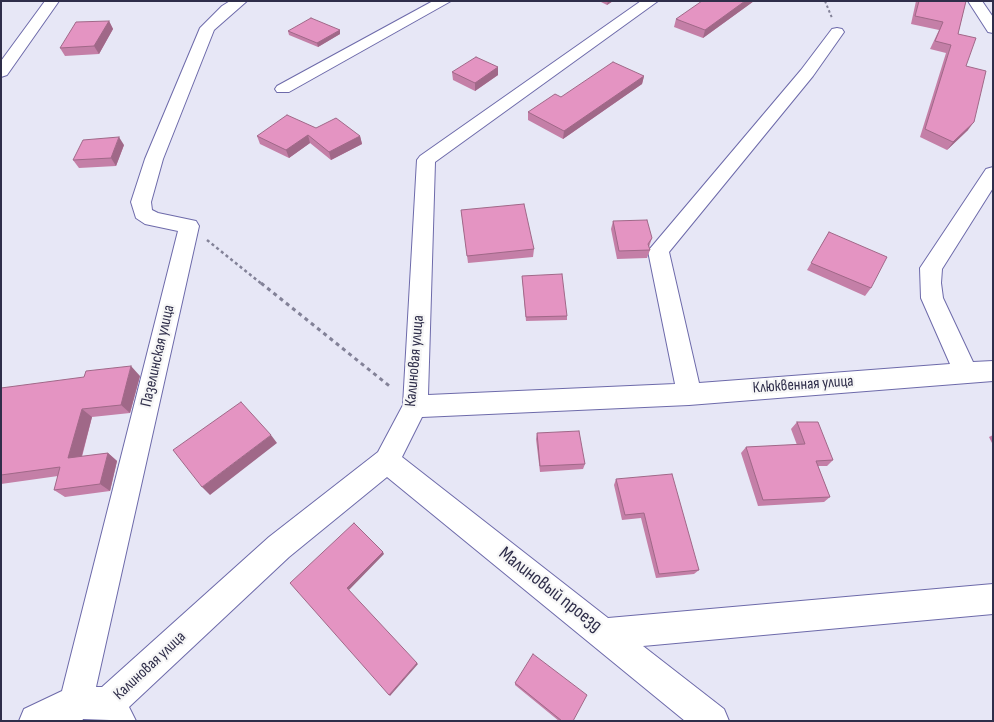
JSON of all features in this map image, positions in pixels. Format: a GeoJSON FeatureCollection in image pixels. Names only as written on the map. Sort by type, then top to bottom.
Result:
{"type":"FeatureCollection","features":[{"type":"Feature","properties":{"kind":"street"},"geometry":{"type":"LineString","coordinates":[[1,72],[52,1]]}},
{"type":"Feature","properties":{"kind":"street"},"geometry":{"type":"LineString","coordinates":[[189,226],[152,218],[142,213],[142,202],[154,159],[207,28],[227,9],[240,1]]}},
{"type":"Feature","properties":{"kind":"street"},"geometry":{"type":"LineString","coordinates":[[283,89],[444,1]]}},
{"type":"Feature","properties":{"kind":"street","name":"Калиновая улица"},"geometry":{"type":"LineString","coordinates":[[36,721],[91,712],[279,547],[387,461],[415,406],[426,160],[651,1]]}},
{"type":"Feature","properties":{"kind":"street"},"geometry":{"type":"LineString","coordinates":[[975,1],[993,29]]}},
{"type":"Feature","properties":{"kind":"street"},"geometry":{"type":"LineString","coordinates":[[689,394],[658,251],[807,73],[837,32]]}},
{"type":"Feature","properties":{"kind":"street"},"geometry":{"type":"LineString","coordinates":[[966,373],[932,298],[931,268],[993,173]]}},
{"type":"Feature","properties":{"kind":"street","name":"Пазелинская улица"},"geometry":{"type":"LineString","coordinates":[[91,712],[189,226]]}},
{"type":"Feature","properties":{"kind":"street","name":"Клюквенная улица"},"geometry":{"type":"LineString","coordinates":[[415,406],[689,394],[993,371]]}},
{"type":"Feature","properties":{"kind":"street","name":"Малиновый проезд"},"geometry":{"type":"LineString","coordinates":[[387,461],[606,634],[712,721]]}},
{"type":"Feature","properties":{"kind":"street"},"geometry":{"type":"LineString","coordinates":[[606,634],[993,599]]}},
{"type":"Feature","properties":{"kind":"path"},"geometry":{"type":"LineString","coordinates":[[189,226],[415,406]]}},
{"type":"Feature","properties":{"kind":"building"},"geometry":{"type":"Polygon","coordinates":[[[702,1],[745,1],[705,30],[676,19],[702,1]]]}},
{"type":"Feature","properties":{"kind":"building"},"geometry":{"type":"Polygon","coordinates":[[[919,1],[966,1],[958,34],[976,38],[966,66],[986,71],[974,122],[953,142],[925,129],[951,45],[935,41],[943,22],[915,16],[919,1]]]}},
{"type":"Feature","properties":{"kind":"building"},"geometry":{"type":"Polygon","coordinates":[[[311,18],[340,30],[317,43],[288,31],[311,18]]]}},
{"type":"Feature","properties":{"kind":"building"},"geometry":{"type":"Polygon","coordinates":[[[109,21],[94,46],[60,48],[76,22],[109,21]]]}},
{"type":"Feature","properties":{"kind":"building"},"geometry":{"type":"Polygon","coordinates":[[[476,57],[498,67],[475,83],[452,72],[476,57]]]}},
{"type":"Feature","properties":{"kind":"building"},"geometry":{"type":"Polygon","coordinates":[[[613,62],[644,76],[564,131],[528,112],[555,94],[561,97],[613,62]]]}},
{"type":"Feature","properties":{"kind":"building"},"geometry":{"type":"Polygon","coordinates":[[[287,115],[316,128],[336,118],[360,136],[329,152],[308,135],[286,150],[257,136],[287,115]]]}},
{"type":"Feature","properties":{"kind":"building"},"geometry":{"type":"Polygon","coordinates":[[[119,137],[111,158],[73,160],[83,140],[119,137]]]}},
{"type":"Feature","properties":{"kind":"building"},"geometry":{"type":"Polygon","coordinates":[[[524,204],[534,249],[467,256],[461,210],[524,204]]]}},
{"type":"Feature","properties":{"kind":"building"},"geometry":{"type":"Polygon","coordinates":[[[647,220],[652,238],[648,244],[650,250],[619,251],[613,221],[647,220]]]}},
{"type":"Feature","properties":{"kind":"building"},"geometry":{"type":"Polygon","coordinates":[[[829,232],[887,257],[871,288],[811,263],[829,232]]]}},
{"type":"Feature","properties":{"kind":"building"},"geometry":{"type":"Polygon","coordinates":[[[562,274],[567,316],[526,317],[522,276],[562,274]]]}},
{"type":"Feature","properties":{"kind":"building"},"geometry":{"type":"Polygon","coordinates":[[[131,366],[121,405],[82,409],[68,458],[108,453],[100,484],[54,490],[60,467],[1,475],[1,388],[84,377],[86,371],[131,366]]]}},
{"type":"Feature","properties":{"kind":"building"},"geometry":{"type":"Polygon","coordinates":[[[241,402],[271,435],[202,487],[173,450],[241,402]]]}},
{"type":"Feature","properties":{"kind":"building"},"geometry":{"type":"Polygon","coordinates":[[[797,422],[818,422],[833,460],[816,461],[830,497],[763,500],[746,447],[805,444],[797,422]]]}},
{"type":"Feature","properties":{"kind":"building"},"geometry":{"type":"Polygon","coordinates":[[[579,431],[585,464],[540,466],[537,433],[579,431]]]}},
{"type":"Feature","properties":{"kind":"building"},"geometry":{"type":"Polygon","coordinates":[[[672,474],[699,570],[659,574],[644,513],[625,515],[616,479],[672,474]]]}},
{"type":"Feature","properties":{"kind":"building"},"geometry":{"type":"Polygon","coordinates":[[[354,523],[383,552],[347,588],[417,663],[389,695],[290,583],[354,523]]]}},
{"type":"Feature","properties":{"kind":"building"},"geometry":{"type":"Polygon","coordinates":[[[533,654],[587,695],[573,721],[562,721],[515,683],[533,654]]]}}]}
